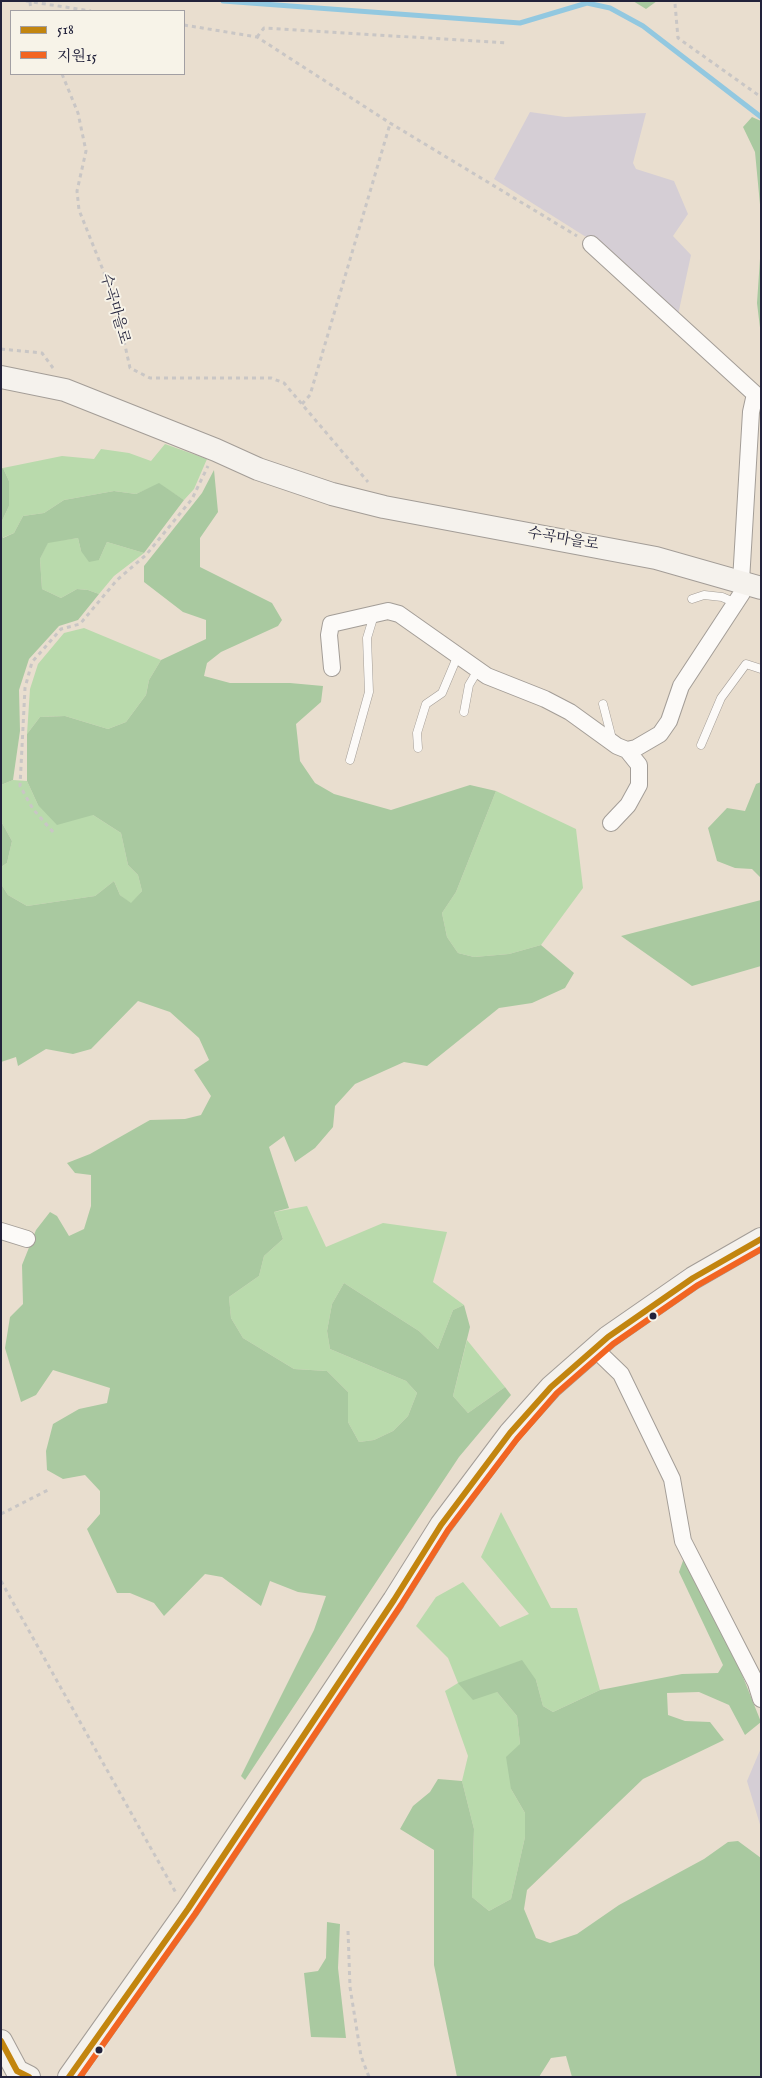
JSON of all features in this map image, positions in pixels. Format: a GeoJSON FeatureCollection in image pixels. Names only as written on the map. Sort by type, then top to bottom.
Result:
{"type":"FeatureCollection","features":[{"type":"Feature","properties":{"kind":"street"},"geometry":{"type":"LineString","coordinates":[[590,244],[758,394],[750,412],[751,584],[742,593],[681,686],[669,721],[660,734],[636,748],[627,750]]}},
{"type":"Feature","properties":{"kind":"street","name":"수곡마을로"},"geometry":{"type":"LineString","coordinates":[[1,377],[65,390],[216,450],[258,469],[332,494],[384,507],[656,558],[751,584]]}},
{"type":"Feature","properties":{"kind":"street"},"geometry":{"type":"LineString","coordinates":[[332,668],[328,635],[332,624],[388,610],[399,614],[487,676],[545,699],[570,712],[617,746],[627,750],[639,765],[639,785],[628,804],[611,823]]}},
{"type":"Feature","properties":{"kind":"street"},"geometry":{"type":"LineString","coordinates":[[1,1231],[28,1239]]}},
{"type":"Feature","properties":{"kind":"street"},"geometry":{"type":"LineString","coordinates":[[69,2077],[188,1909],[394,1600],[441,1525],[510,1433],[551,1387],[594,1348],[645,1310],[693,1278],[761,1239]]}},
{"type":"Feature","properties":{"kind":"street"},"geometry":{"type":"LineString","coordinates":[[594,1348],[622,1374],[672,1479],[683,1541],[756,1683],[761,1699]]}},
{"type":"Feature","properties":{"kind":"street"},"geometry":{"type":"LineString","coordinates":[[1,2041],[17,2071],[29,2077]]}},
{"type":"Feature","properties":{"kind":"lane"},"geometry":{"type":"LineString","coordinates":[[692,599],[704,595],[722,597],[736,604]]}},
{"type":"Feature","properties":{"kind":"lane"},"geometry":{"type":"LineString","coordinates":[[350,760],[369,692],[367,638],[375,613]]}},
{"type":"Feature","properties":{"kind":"lane"},"geometry":{"type":"LineString","coordinates":[[418,748],[417,733],[426,704],[442,693],[458,655]]}},
{"type":"Feature","properties":{"kind":"lane"},"geometry":{"type":"LineString","coordinates":[[701,745],[722,698],[746,664],[761,669]]}},
{"type":"Feature","properties":{"kind":"lane"},"geometry":{"type":"LineString","coordinates":[[464,712],[469,685],[478,670]]}},
{"type":"Feature","properties":{"kind":"lane"},"geometry":{"type":"LineString","coordinates":[[603,704],[611,735],[608,740]]}},
{"type":"Feature","properties":{"kind":"path"},"geometry":{"type":"LineString","coordinates":[[28,2],[84,10]]}},
{"type":"Feature","properties":{"kind":"path"},"geometry":{"type":"LineString","coordinates":[[674,4],[678,38],[761,97]]}},
{"type":"Feature","properties":{"kind":"path"},"geometry":{"type":"LineString","coordinates":[[185,26],[257,37],[390,123],[590,244]]}},
{"type":"Feature","properties":{"kind":"path"},"geometry":{"type":"LineString","coordinates":[[257,37],[264,28],[508,43]]}},
{"type":"Feature","properties":{"kind":"path","name":"수곡마을로"},"geometry":{"type":"LineString","coordinates":[[62,75],[78,113],[86,151],[77,191],[79,210],[115,300],[130,368],[150,378],[271,378],[284,384],[378,494],[384,507]]}},
{"type":"Feature","properties":{"kind":"path"},"geometry":{"type":"LineString","coordinates":[[302,404],[310,395],[390,123]]}},
{"type":"Feature","properties":{"kind":"path"},"geometry":{"type":"LineString","coordinates":[[1,349],[42,353],[59,376],[65,390]]}},
{"type":"Feature","properties":{"kind":"path"},"geometry":{"type":"LineString","coordinates":[[53,832],[33,809],[20,786],[24,688],[32,662],[61,629],[80,624],[117,580],[146,555],[192,499],[216,450]]}},
{"type":"Feature","properties":{"kind":"path"},"geometry":{"type":"LineString","coordinates":[[1,1514],[50,1489]]}},
{"type":"Feature","properties":{"kind":"path"},"geometry":{"type":"LineString","coordinates":[[1,1582],[38,1644],[172,1888],[188,1909]]}},
{"type":"Feature","properties":{"kind":"path"},"geometry":{"type":"LineString","coordinates":[[348,1931],[350,1987],[361,2056],[368,2077]]}},
{"type":"Feature","properties":{"kind":"shaded area"},"geometry":{"type":"Polygon","coordinates":[[[530,112],[565,117],[646,113],[633,163],[636,169],[674,181],[688,214],[673,236],[691,255],[678,315],[594,242],[494,179],[530,112]]]}},
{"type":"Feature","properties":{"kind":"shaded area"},"geometry":{"type":"Polygon","coordinates":[[[761,1748],[761,1828],[747,1781],[761,1748]]]}},
{"type":"Feature","properties":{"kind":"green space"},"geometry":{"type":"Polygon","coordinates":[[[633,1],[657,1],[646,9],[633,1]]]}},
{"type":"Feature","properties":{"kind":"green space"},"geometry":{"type":"Polygon","coordinates":[[[752,117],[761,121],[761,215],[755,152],[743,127],[752,117]]]}},
{"type":"Feature","properties":{"kind":"green space"},"geometry":{"type":"Polygon","coordinates":[[[761,244],[761,336],[757,303],[761,244]]]}},
{"type":"Feature","properties":{"kind":"green space"},"geometry":{"type":"Polygon","coordinates":[[[165,444],[207,459],[194,489],[184,500],[159,484],[136,494],[114,491],[64,500],[44,513],[23,516],[14,533],[2,538],[1,523],[9,506],[9,481],[3,468],[62,456],[94,459],[101,449],[129,453],[151,461],[165,444]]]}},
{"type":"Feature","properties":{"kind":"green space"},"geometry":{"type":"Polygon","coordinates":[[[3,468],[9,481],[9,506],[1,523],[1,469],[3,468]]]}},
{"type":"Feature","properties":{"kind":"green space"},"geometry":{"type":"Polygon","coordinates":[[[214,470],[218,512],[200,538],[200,567],[272,603],[282,620],[278,626],[221,652],[207,663],[204,676],[230,683],[290,683],[323,686],[321,702],[296,724],[300,761],[315,783],[334,794],[391,810],[470,785],[496,791],[456,892],[442,913],[447,937],[458,953],[474,957],[509,954],[541,945],[574,973],[565,988],[532,1003],[499,1008],[427,1066],[404,1062],[355,1084],[335,1106],[333,1127],[315,1148],[295,1162],[284,1136],[269,1147],[289,1208],[274,1212],[283,1239],[264,1256],[259,1276],[229,1297],[231,1318],[243,1338],[294,1369],[327,1371],[348,1392],[348,1422],[359,1442],[374,1440],[393,1431],[408,1416],[417,1393],[406,1381],[330,1349],[327,1331],[332,1304],[344,1283],[419,1331],[438,1349],[453,1310],[464,1305],[470,1327],[453,1396],[468,1413],[505,1387],[511,1395],[459,1457],[245,1780],[241,1776],[314,1630],[326,1596],[298,1592],[270,1581],[261,1606],[222,1577],[205,1574],[164,1616],[154,1603],[130,1593],[117,1593],[87,1529],[100,1514],[100,1491],[85,1475],[63,1479],[47,1470],[46,1451],[53,1424],[79,1409],[107,1403],[110,1388],[53,1370],[36,1395],[21,1402],[5,1348],[10,1317],[23,1304],[22,1265],[36,1230],[50,1212],[57,1216],[69,1236],[84,1229],[91,1206],[91,1175],[75,1173],[67,1163],[90,1154],[150,1120],[185,1119],[201,1115],[211,1096],[194,1070],[209,1060],[199,1038],[170,1012],[138,1001],[91,1049],[73,1054],[46,1049],[18,1066],[16,1057],[1,1062],[1,884],[8,895],[27,906],[95,896],[114,881],[120,895],[131,903],[142,891],[138,875],[128,865],[121,833],[93,815],[57,825],[38,805],[27,781],[27,734],[40,717],[65,716],[108,729],[126,722],[146,695],[149,680],[161,660],[206,639],[206,620],[183,612],[144,582],[144,566],[202,493],[214,470]]]}},
{"type":"Feature","properties":{"kind":"green space"},"geometry":{"type":"Polygon","coordinates":[[[159,483],[184,500],[144,553],[107,542],[99,560],[89,562],[81,551],[78,538],[48,543],[40,559],[42,589],[61,598],[77,589],[99,594],[78,620],[59,626],[29,659],[19,690],[20,731],[13,780],[1,785],[1,535],[3,538],[14,533],[23,516],[44,513],[64,500],[114,491],[136,494],[159,483]]]}},
{"type":"Feature","properties":{"kind":"green space"},"geometry":{"type":"Polygon","coordinates":[[[78,538],[81,551],[99,560],[107,542],[144,553],[114,576],[99,594],[77,589],[61,598],[42,589],[40,559],[48,542],[78,538]]]}},
{"type":"Feature","properties":{"kind":"green space"},"geometry":{"type":"Polygon","coordinates":[[[84,628],[161,660],[149,680],[146,695],[126,722],[108,729],[65,716],[40,717],[27,734],[30,689],[38,664],[64,633],[84,628]]]}},
{"type":"Feature","properties":{"kind":"green space"},"geometry":{"type":"Polygon","coordinates":[[[13,780],[27,781],[38,805],[93,815],[121,833],[128,865],[138,875],[142,891],[131,904],[120,895],[114,881],[95,896],[27,906],[8,895],[1,884],[1,867],[7,863],[12,841],[1,821],[1,785],[13,780]]]}},
{"type":"Feature","properties":{"kind":"green space"},"geometry":{"type":"Polygon","coordinates":[[[761,782],[761,878],[752,869],[735,868],[717,861],[708,828],[727,808],[745,811],[756,784],[761,782]]]}},
{"type":"Feature","properties":{"kind":"green space"},"geometry":{"type":"Polygon","coordinates":[[[496,791],[576,829],[583,888],[541,945],[509,954],[474,957],[458,953],[447,937],[442,913],[456,892],[496,791]]]}},
{"type":"Feature","properties":{"kind":"green space"},"geometry":{"type":"Polygon","coordinates":[[[1,821],[12,841],[7,863],[1,867],[1,821]]]}},
{"type":"Feature","properties":{"kind":"green space"},"geometry":{"type":"Polygon","coordinates":[[[761,900],[761,966],[692,986],[621,936],[761,900]]]}},
{"type":"Feature","properties":{"kind":"green space"},"geometry":{"type":"Polygon","coordinates":[[[307,1206],[326,1247],[383,1223],[447,1232],[433,1282],[464,1305],[453,1310],[438,1349],[419,1331],[344,1283],[332,1304],[327,1331],[330,1349],[406,1381],[417,1393],[408,1416],[393,1431],[374,1440],[359,1442],[348,1422],[348,1392],[327,1371],[294,1369],[243,1338],[231,1318],[229,1297],[259,1276],[264,1256],[283,1239],[274,1212],[307,1206]]]}},
{"type":"Feature","properties":{"kind":"green space"},"geometry":{"type":"Polygon","coordinates":[[[467,1340],[505,1387],[468,1413],[453,1396],[467,1340]]]}},
{"type":"Feature","properties":{"kind":"green space"},"geometry":{"type":"Polygon","coordinates":[[[501,1512],[551,1608],[577,1608],[600,1690],[553,1712],[543,1706],[536,1680],[497,1692],[517,1716],[520,1744],[511,1789],[525,1813],[525,1837],[511,1899],[489,1911],[472,1897],[474,1829],[462,1781],[468,1756],[445,1691],[458,1683],[448,1658],[416,1626],[436,1597],[463,1582],[500,1627],[529,1614],[481,1557],[501,1512]]]}},
{"type":"Feature","properties":{"kind":"green space"},"geometry":{"type":"Polygon","coordinates":[[[684,1558],[739,1667],[761,1722],[745,1735],[729,1705],[699,1692],[667,1693],[668,1715],[685,1721],[710,1722],[724,1740],[643,1779],[527,1890],[524,1909],[536,1938],[550,1943],[577,1934],[619,1905],[704,1859],[728,1842],[738,1841],[761,1858],[761,2077],[572,2077],[566,2056],[551,2058],[539,2077],[457,2077],[434,1965],[434,1850],[400,1829],[413,1806],[430,1792],[438,1779],[462,1781],[474,1829],[472,1897],[489,1911],[511,1899],[525,1837],[525,1813],[511,1789],[506,1757],[520,1744],[517,1716],[497,1692],[473,1700],[458,1683],[522,1660],[536,1680],[543,1706],[553,1712],[600,1690],[682,1674],[718,1673],[723,1665],[679,1572],[684,1558]]]}},
{"type":"Feature","properties":{"kind":"green space"},"geometry":{"type":"Polygon","coordinates":[[[327,1922],[340,1924],[338,1968],[346,2038],[311,2037],[304,1973],[318,1971],[326,1958],[327,1922]]]}},
{"type":"Feature","properties":{"kind":"waterway"},"geometry":{"type":"LineString","coordinates":[[223,1],[520,23],[587,3],[610,8],[643,26],[761,117]]}},
{"type":"Feature","properties":{"kind":"transit line","name":"518"},"geometry":{"type":"LineString","coordinates":[[69,2077],[188,1909],[394,1600],[441,1525],[510,1433],[551,1387],[608,1337],[693,1278],[761,1239]]}},
{"type":"Feature","properties":{"kind":"transit line","name":"지원15"},"geometry":{"type":"LineString","coordinates":[[80,2077],[195,1914],[401,1605],[448,1530],[517,1439],[557,1393],[613,1344],[698,1285],[761,1249]]}},
{"type":"Feature","properties":{"kind":"transit line","name":"518"},"geometry":{"type":"LineString","coordinates":[[1,2041],[17,2071],[29,2077]]}}]}
